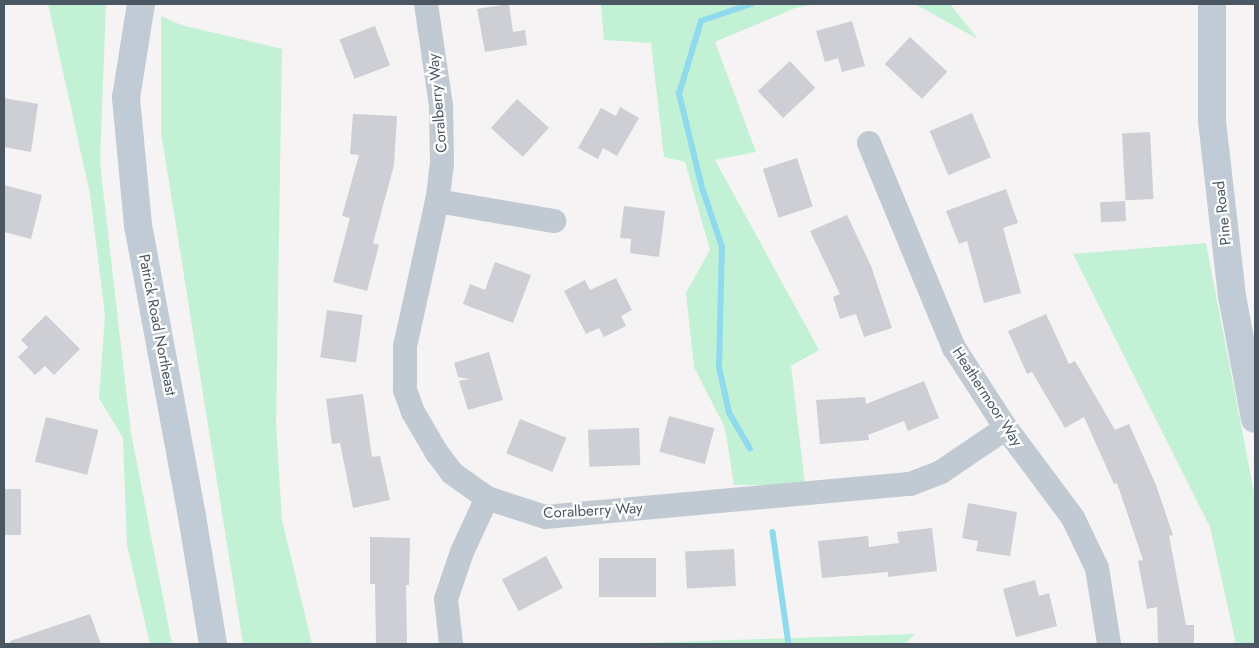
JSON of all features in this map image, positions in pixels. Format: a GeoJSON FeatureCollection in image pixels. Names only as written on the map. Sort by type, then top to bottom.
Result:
{"type":"FeatureCollection","features":[{"type":"Feature","properties":{"kind":"street","name":"Patrick Road Northeast"},"geometry":{"type":"LineString","coordinates":[[141,4],[126,98],[138,225],[191,506],[213,644]]}},
{"type":"Feature","properties":{"kind":"street","name":"Coralberry Way"},"geometry":{"type":"LineString","coordinates":[[426,4],[441,106],[442,163],[437,201],[405,348],[405,390],[413,412],[437,453],[452,473],[487,498],[545,517],[910,484],[941,472],[1006,428]]}},
{"type":"Feature","properties":{"kind":"street","name":"Pine Road"},"geometry":{"type":"LineString","coordinates":[[1212,4],[1212,121],[1232,296],[1255,420]]}},
{"type":"Feature","properties":{"kind":"street","name":"Heathermoor Way"},"geometry":{"type":"LineString","coordinates":[[869,143],[954,348],[1006,428],[1073,518],[1097,568],[1109,644]]}},
{"type":"Feature","properties":{"kind":"street"},"geometry":{"type":"LineString","coordinates":[[437,201],[554,221]]}},
{"type":"Feature","properties":{"kind":"street"},"geometry":{"type":"LineString","coordinates":[[451,644],[446,599],[462,552],[487,498]]}},
{"type":"Feature","properties":{"kind":"green space"},"geometry":{"type":"Polygon","coordinates":[[[48,4],[106,4],[100,163],[131,433],[172,644],[150,644],[127,545],[123,438],[99,398],[105,315],[90,194],[48,4]]]}},
{"type":"Feature","properties":{"kind":"green space"},"geometry":{"type":"Polygon","coordinates":[[[601,4],[815,4],[795,8],[715,42],[756,152],[715,160],[819,350],[791,366],[805,485],[734,485],[725,428],[694,367],[686,293],[710,250],[685,162],[664,157],[651,43],[604,40],[601,4]]]}},
{"type":"Feature","properties":{"kind":"green space"},"geometry":{"type":"Polygon","coordinates":[[[915,4],[950,4],[978,39],[915,4]]]}},
{"type":"Feature","properties":{"kind":"green space"},"geometry":{"type":"Polygon","coordinates":[[[161,16],[181,25],[282,49],[276,424],[282,520],[312,644],[243,644],[161,132],[161,16]]]}},
{"type":"Feature","properties":{"kind":"green space"},"geometry":{"type":"Polygon","coordinates":[[[1206,243],[1255,498],[1255,644],[1236,644],[1210,527],[1073,254],[1206,243]]]}},
{"type":"Feature","properties":{"kind":"green space"},"geometry":{"type":"Polygon","coordinates":[[[915,634],[905,644],[638,643],[915,634]]]}},
{"type":"Feature","properties":{"kind":"building"},"geometry":{"type":"Polygon","coordinates":[[[509,4],[513,32],[525,30],[527,45],[485,52],[477,9],[509,4]]]}},
{"type":"Feature","properties":{"kind":"building"},"geometry":{"type":"Polygon","coordinates":[[[852,21],[865,66],[842,72],[838,58],[825,62],[816,31],[852,21]]]}},
{"type":"Feature","properties":{"kind":"building"},"geometry":{"type":"Polygon","coordinates":[[[375,26],[390,65],[355,79],[340,40],[375,26]]]}},
{"type":"Feature","properties":{"kind":"building"},"geometry":{"type":"Polygon","coordinates":[[[910,37],[947,72],[922,99],[885,64],[910,37]]]}},
{"type":"Feature","properties":{"kind":"building"},"geometry":{"type":"Polygon","coordinates":[[[790,61],[815,88],[783,118],[758,91],[790,61]]]}},
{"type":"Feature","properties":{"kind":"building"},"geometry":{"type":"Polygon","coordinates":[[[4,98],[38,104],[31,152],[4,147],[4,98]]]}},
{"type":"Feature","properties":{"kind":"building"},"geometry":{"type":"Polygon","coordinates":[[[517,99],[549,128],[523,157],[491,128],[517,99]]]}},
{"type":"Feature","properties":{"kind":"building"},"geometry":{"type":"Polygon","coordinates":[[[620,107],[639,118],[617,156],[603,148],[598,159],[578,148],[601,108],[616,116],[620,107]]]}},
{"type":"Feature","properties":{"kind":"building"},"geometry":{"type":"Polygon","coordinates":[[[972,113],[991,157],[948,175],[930,131],[972,113]]]}},
{"type":"Feature","properties":{"kind":"building"},"geometry":{"type":"Polygon","coordinates":[[[353,114],[397,116],[394,165],[373,243],[379,245],[367,291],[333,282],[350,218],[342,216],[359,155],[350,154],[353,114]]]}},
{"type":"Feature","properties":{"kind":"building"},"geometry":{"type":"Polygon","coordinates":[[[1150,132],[1154,199],[1126,200],[1122,133],[1150,132]]]}},
{"type":"Feature","properties":{"kind":"building"},"geometry":{"type":"Polygon","coordinates":[[[797,158],[813,207],[779,218],[763,169],[797,158]]]}},
{"type":"Feature","properties":{"kind":"building"},"geometry":{"type":"Polygon","coordinates":[[[4,185],[42,195],[31,239],[4,232],[4,185]]]}},
{"type":"Feature","properties":{"kind":"building"},"geometry":{"type":"Polygon","coordinates":[[[1006,189],[1018,223],[1003,228],[1021,293],[984,303],[967,241],[959,244],[946,211],[1006,189]]]}},
{"type":"Feature","properties":{"kind":"building"},"geometry":{"type":"Polygon","coordinates":[[[1125,201],[1126,221],[1101,222],[1100,202],[1125,201]]]}},
{"type":"Feature","properties":{"kind":"building"},"geometry":{"type":"Polygon","coordinates":[[[624,206],[665,211],[659,257],[630,253],[631,239],[620,238],[624,206]]]}},
{"type":"Feature","properties":{"kind":"building"},"geometry":{"type":"Polygon","coordinates":[[[847,215],[871,266],[892,328],[864,337],[856,314],[840,319],[833,297],[840,294],[810,231],[847,215]]]}},
{"type":"Feature","properties":{"kind":"building"},"geometry":{"type":"Polygon","coordinates":[[[495,262],[531,275],[513,323],[463,304],[470,284],[485,290],[495,262]]]}},
{"type":"Feature","properties":{"kind":"building"},"geometry":{"type":"Polygon","coordinates":[[[616,278],[632,310],[621,316],[626,326],[604,337],[599,328],[586,334],[564,291],[585,280],[590,290],[616,278]]]}},
{"type":"Feature","properties":{"kind":"building"},"geometry":{"type":"Polygon","coordinates":[[[327,310],[363,315],[356,363],[320,358],[327,310]]]}},
{"type":"Feature","properties":{"kind":"building"},"geometry":{"type":"Polygon","coordinates":[[[1046,314],[1069,364],[1075,361],[1115,430],[1129,424],[1156,485],[1173,535],[1169,536],[1186,625],[1194,625],[1194,644],[1158,644],[1157,607],[1147,609],[1138,561],[1143,560],[1117,483],[1114,484],[1084,417],[1065,428],[1032,372],[1027,374],[1008,331],[1046,314]]]}},
{"type":"Feature","properties":{"kind":"building"},"geometry":{"type":"Polygon","coordinates":[[[46,315],[80,349],[54,375],[45,366],[35,375],[18,357],[28,347],[21,340],[46,315]]]}},
{"type":"Feature","properties":{"kind":"building"},"geometry":{"type":"Polygon","coordinates":[[[489,352],[503,400],[468,410],[459,381],[469,379],[458,377],[454,363],[489,352]]]}},
{"type":"Feature","properties":{"kind":"building"},"geometry":{"type":"Polygon","coordinates":[[[924,381],[939,418],[908,431],[904,421],[868,435],[869,440],[820,444],[816,400],[865,397],[866,404],[924,381]]]}},
{"type":"Feature","properties":{"kind":"building"},"geometry":{"type":"Polygon","coordinates":[[[363,394],[372,457],[380,456],[390,500],[353,508],[340,443],[332,444],[326,399],[363,394]]]}},
{"type":"Feature","properties":{"kind":"building"},"geometry":{"type":"Polygon","coordinates":[[[669,416],[714,428],[705,464],[659,452],[669,416]]]}},
{"type":"Feature","properties":{"kind":"building"},"geometry":{"type":"Polygon","coordinates":[[[46,417],[98,430],[87,475],[35,462],[46,417]]]}},
{"type":"Feature","properties":{"kind":"building"},"geometry":{"type":"Polygon","coordinates":[[[520,419],[566,438],[552,472],[506,453],[520,419]]]}},
{"type":"Feature","properties":{"kind":"building"},"geometry":{"type":"Polygon","coordinates":[[[639,428],[640,465],[589,467],[588,430],[639,428]]]}},
{"type":"Feature","properties":{"kind":"building"},"geometry":{"type":"Polygon","coordinates":[[[4,489],[21,489],[21,535],[4,535],[4,489]]]}},
{"type":"Feature","properties":{"kind":"building"},"geometry":{"type":"Polygon","coordinates":[[[968,503],[1017,512],[1010,556],[976,551],[978,541],[962,538],[968,503]]]}},
{"type":"Feature","properties":{"kind":"building"},"geometry":{"type":"Polygon","coordinates":[[[932,528],[937,571],[888,577],[888,572],[822,578],[818,541],[868,536],[869,547],[899,543],[897,532],[932,528]]]}},
{"type":"Feature","properties":{"kind":"building"},"geometry":{"type":"Polygon","coordinates":[[[370,537],[410,538],[409,585],[406,585],[407,644],[376,644],[375,584],[370,584],[370,537]]]}},
{"type":"Feature","properties":{"kind":"building"},"geometry":{"type":"Polygon","coordinates":[[[734,549],[736,586],[687,589],[685,552],[734,549]]]}},
{"type":"Feature","properties":{"kind":"building"},"geometry":{"type":"Polygon","coordinates":[[[546,556],[563,588],[519,611],[502,579],[546,556]]]}},
{"type":"Feature","properties":{"kind":"building"},"geometry":{"type":"Polygon","coordinates":[[[599,558],[656,558],[656,597],[599,597],[599,558]]]}},
{"type":"Feature","properties":{"kind":"building"},"geometry":{"type":"Polygon","coordinates":[[[1035,580],[1039,596],[1049,593],[1057,626],[1016,637],[1003,589],[1035,580]]]}},
{"type":"Feature","properties":{"kind":"building"},"geometry":{"type":"Polygon","coordinates":[[[90,614],[101,644],[10,644],[10,641],[90,614]]]}},
{"type":"Feature","properties":{"kind":"waterway"},"geometry":{"type":"LineString","coordinates":[[750,449],[729,413],[719,367],[722,247],[702,188],[679,94],[701,21],[751,4]]}},
{"type":"Feature","properties":{"kind":"waterway"},"geometry":{"type":"LineString","coordinates":[[773,532],[789,644]]}}]}
